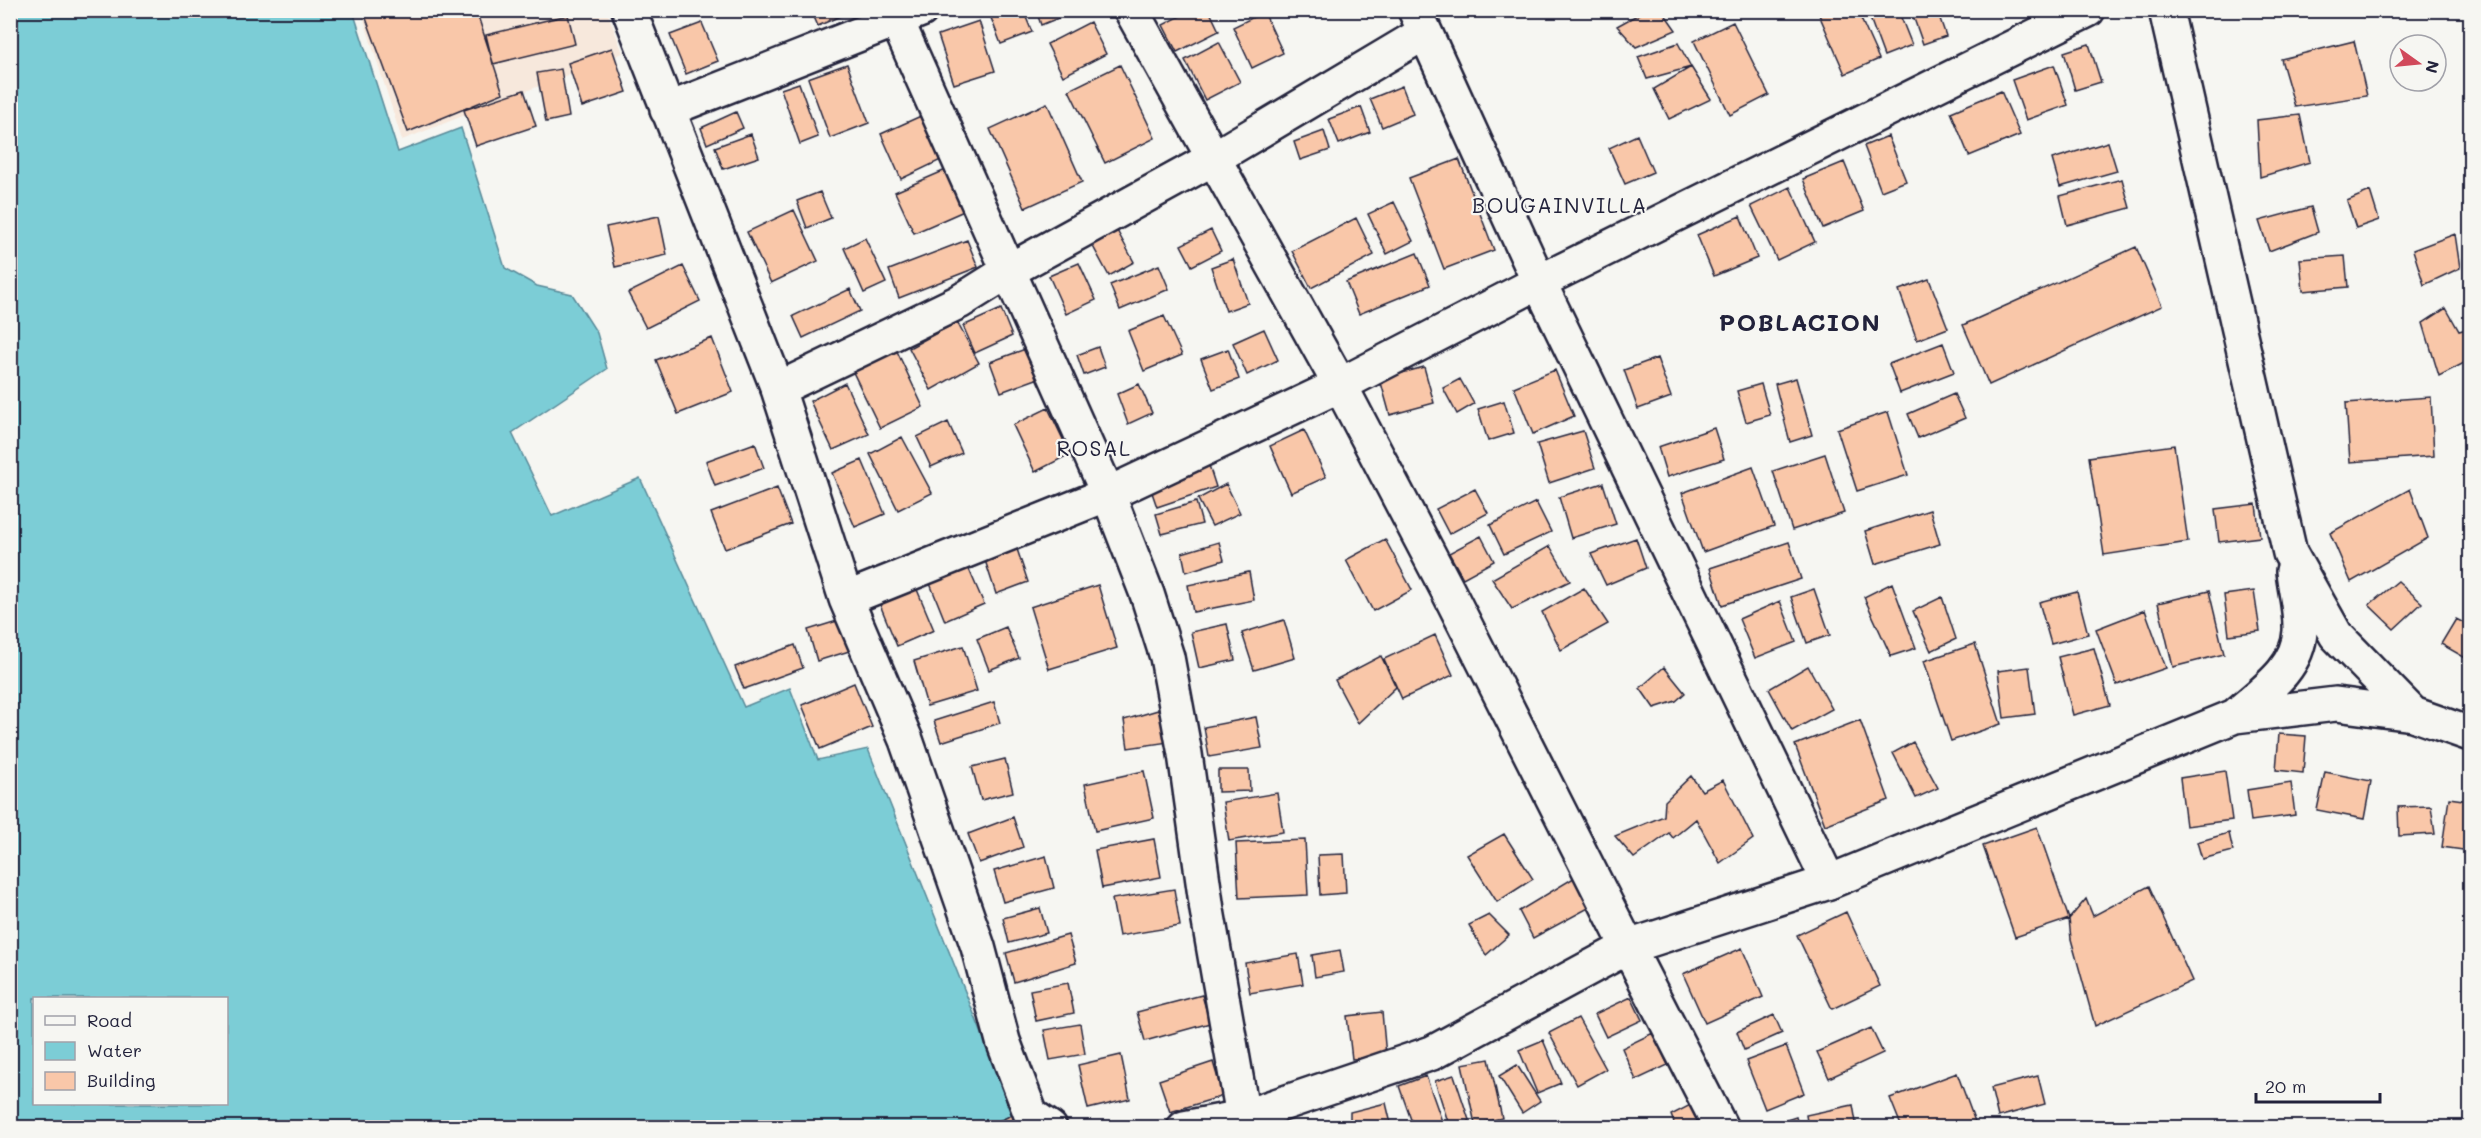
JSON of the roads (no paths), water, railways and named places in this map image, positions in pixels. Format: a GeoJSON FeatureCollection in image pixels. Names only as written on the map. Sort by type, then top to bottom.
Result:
{"type":"FeatureCollection","features":[{"type":"Feature","properties":{"kind":"street"},"geometry":{"type":"LineString","coordinates":[[629,10],[778,389],[846,599],[906,740],[978,947],[1003,1041],[1031,1115],[1050,1128]]}},
{"type":"Feature","properties":{"kind":"street"},"geometry":{"type":"LineString","coordinates":[[1131,10],[1340,385],[1448,591],[1721,1128]]}},
{"type":"Feature","properties":{"kind":"street"},"geometry":{"type":"LineString","coordinates":[[846,599],[1108,494],[1340,385],[1539,282],[2088,10]]}},
{"type":"Feature","properties":{"kind":"street"},"geometry":{"type":"LineString","coordinates":[[2166,10],[2290,553],[2301,629],[2296,653],[2283,674],[2235,716]]}},
{"type":"Feature","properties":{"kind":"street"},"geometry":{"type":"LineString","coordinates":[[668,110],[909,16],[1010,270],[1108,494],[1147,594],[1167,657],[1185,754],[1207,910],[1244,1122]]}},
{"type":"Feature","properties":{"kind":"street"},"geometry":{"type":"LineString","coordinates":[[778,389],[959,302],[1010,270],[1214,158],[1420,22],[1539,282],[1829,882]]}},
{"type":"Feature","properties":{"kind":"street"},"geometry":{"type":"LineString","coordinates":[[2290,553],[2336,635],[2413,714]]}},
{"type":"Feature","properties":{"kind":"street"},"geometry":{"type":"LineString","coordinates":[[1184,1128],[1244,1122],[1432,1053],[1628,947],[1829,882],[2235,716],[2336,704],[2413,714],[2470,734]]}},
{"type":"Feature","properties":{"kind":"water"},"geometry":{"type":"Polygon","coordinates":[[[10,11],[353,11],[398,152],[461,128],[505,268],[537,286],[572,294],[597,333],[607,369],[512,433],[552,516],[640,478],[744,707],[790,688],[818,760],[868,749],[1014,1114],[984,1128],[11,1127],[10,11]]]}},
{"type":"Feature","properties":{"kind":"district","name":"BOUGAINVILLA"},"geometry":{"type":"Point","coordinates":[1560,206]}},
{"type":"Feature","properties":{"kind":"district","name":"POBLACION"},"geometry":{"type":"Point","coordinates":[1800,323]}},
{"type":"Feature","properties":{"kind":"district","name":"ROSAL"},"geometry":{"type":"Point","coordinates":[1094,449]}}]}
